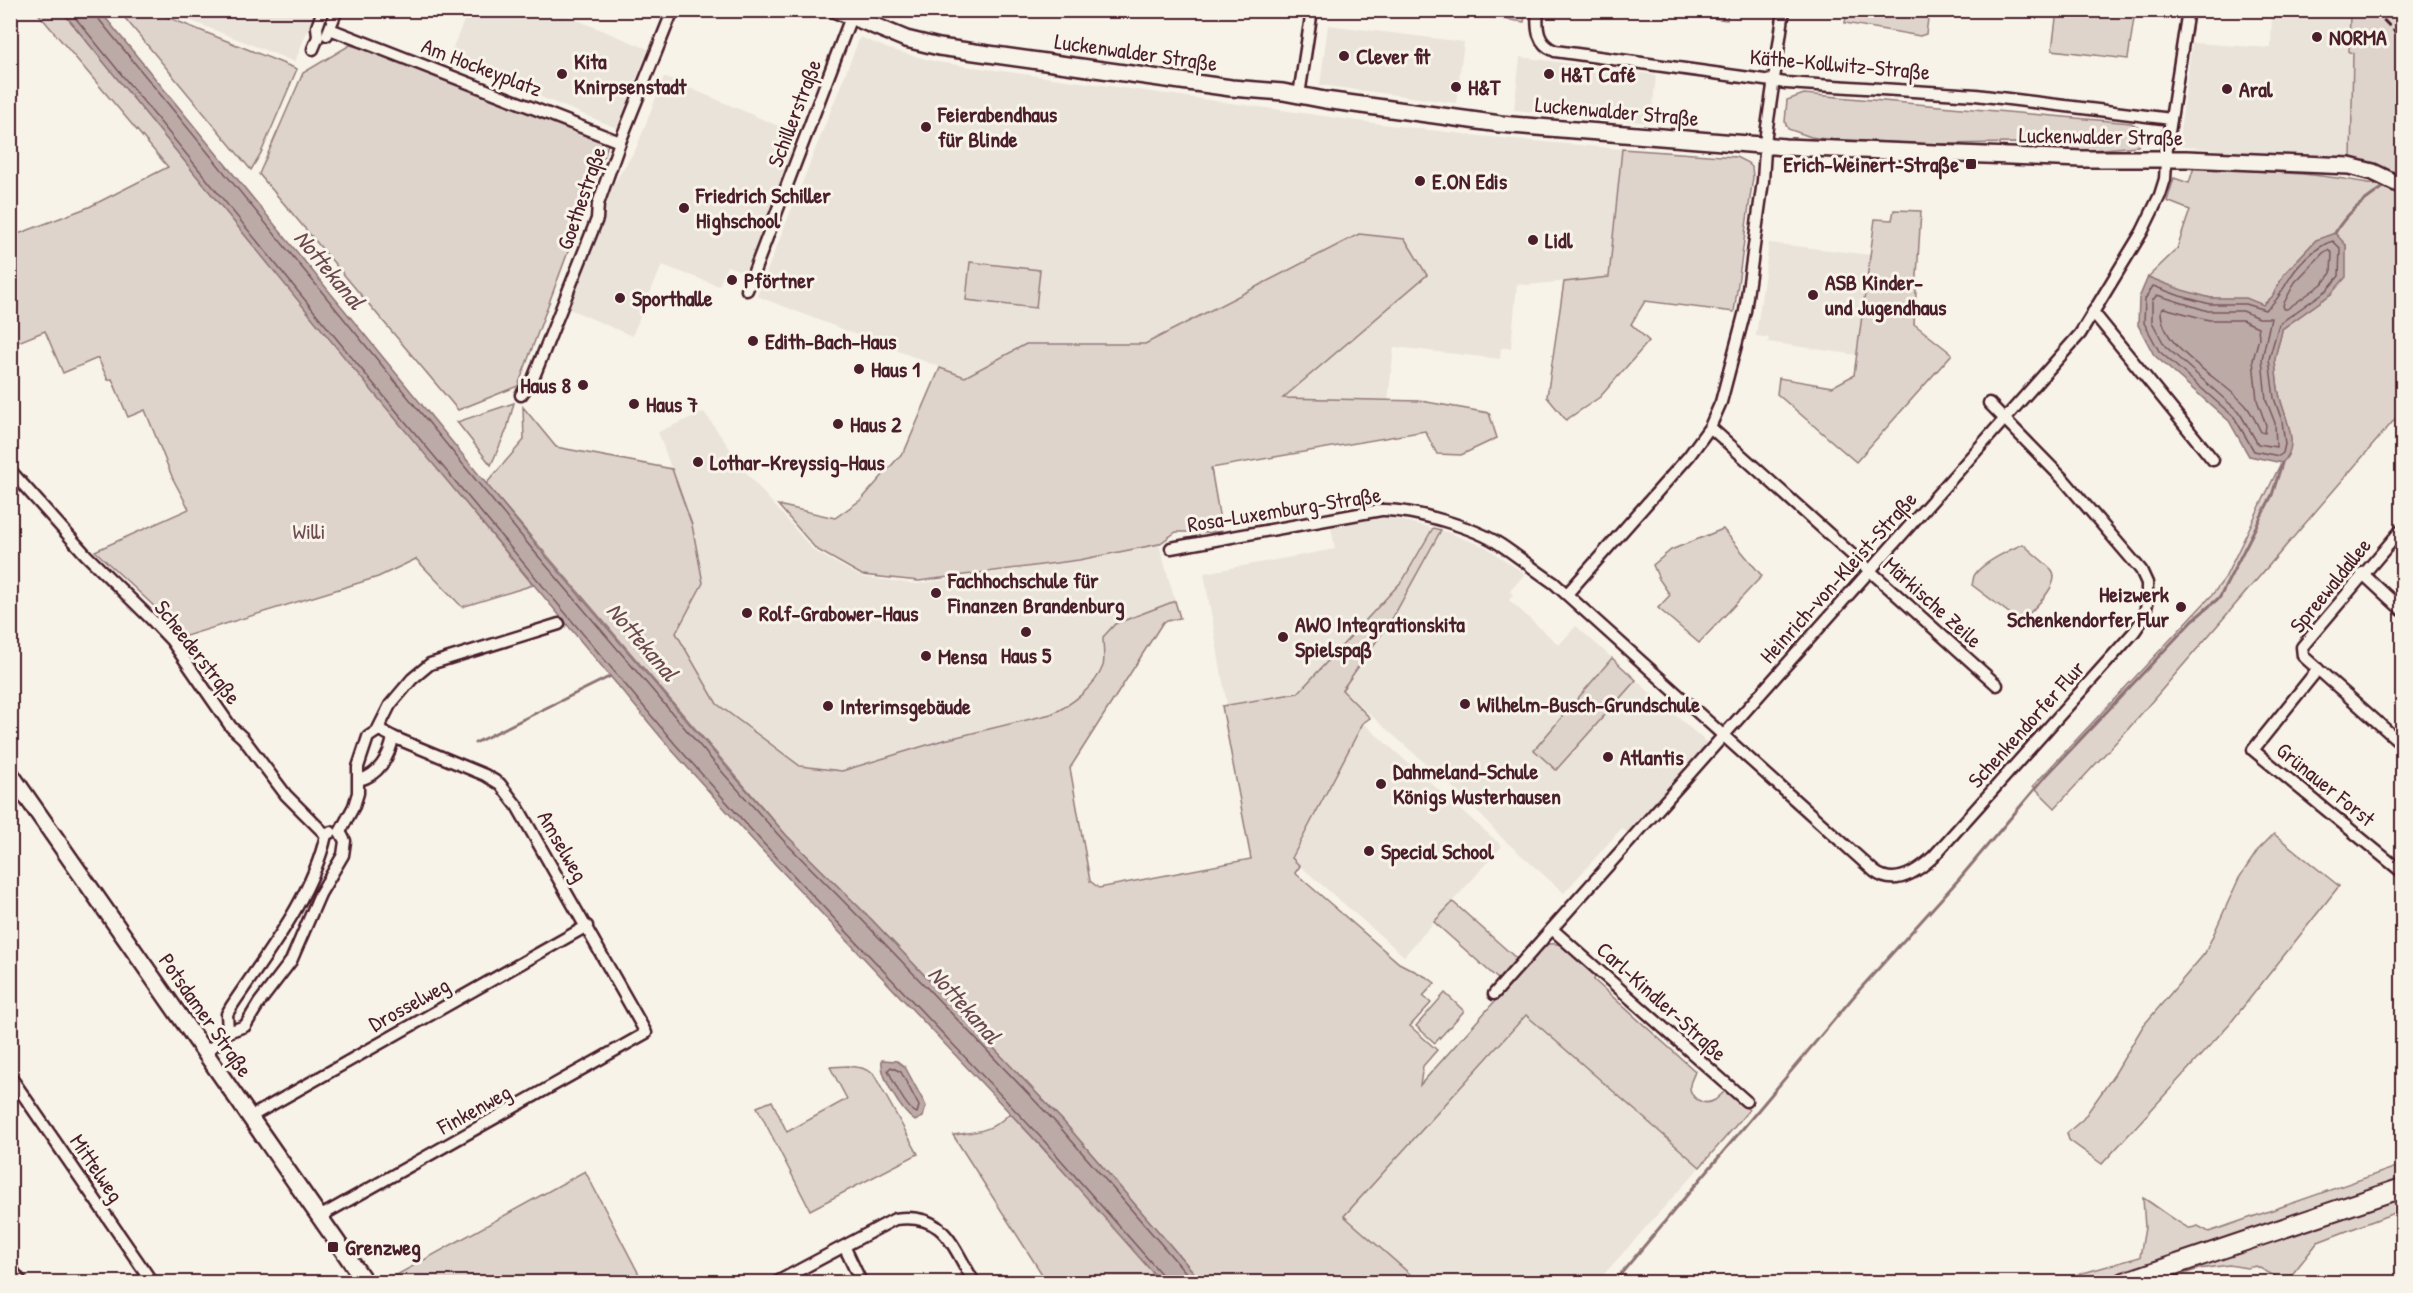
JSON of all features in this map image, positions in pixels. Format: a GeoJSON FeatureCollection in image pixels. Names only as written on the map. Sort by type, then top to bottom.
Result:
{"type":"FeatureCollection","features":[{"type":"Feature","properties":{"kind":"main road","name":"Luckenwalder Straße"},"geometry":{"type":"LineString","coordinates":[[836,10],[906,39],[939,47],[1500,124],[1765,145],[2060,158],[2167,159],[2349,166],[2386,177],[2401,185]]}},
{"type":"Feature","properties":{"kind":"main road","name":"Potsdamer Straße"},"geometry":{"type":"LineString","coordinates":[[10,773],[365,1282]]}},
{"type":"Feature","properties":{"kind":"main road"},"geometry":{"type":"LineString","coordinates":[[2124,1282],[2403,1188]]}},
{"type":"Feature","properties":{"kind":"street"},"geometry":{"type":"LineString","coordinates":[[313,49],[318,37],[316,29],[323,10]]}},
{"type":"Feature","properties":{"kind":"street"},"geometry":{"type":"LineString","coordinates":[[318,37],[327,35],[337,10]]}},
{"type":"Feature","properties":{"kind":"street","name":"Goethestraße"},"geometry":{"type":"LineString","coordinates":[[521,395],[533,379],[597,219],[598,204],[620,142],[673,10]]}},
{"type":"Feature","properties":{"kind":"street"},"geometry":{"type":"LineString","coordinates":[[1299,95],[1312,10]]}},
{"type":"Feature","properties":{"kind":"street","name":"Käthe-Kollwitz-Straße"},"geometry":{"type":"LineString","coordinates":[[1538,10],[1537,29],[1540,38],[1545,46],[1555,51],[1773,80],[1976,95],[2171,119]]}},
{"type":"Feature","properties":{"kind":"street"},"geometry":{"type":"LineString","coordinates":[[1567,594],[1689,456],[1710,427],[1721,402],[1742,328],[1784,10]]}},
{"type":"Feature","properties":{"kind":"street"},"geometry":{"type":"LineString","coordinates":[[2167,159],[2188,10]]}},
{"type":"Feature","properties":{"kind":"street","name":"Schillerstraße"},"geometry":{"type":"LineString","coordinates":[[747,290],[851,17]]}},
{"type":"Feature","properties":{"kind":"street","name":"Am Hockeyplatz"},"geometry":{"type":"LineString","coordinates":[[330,29],[620,142]]}},
{"type":"Feature","properties":{"kind":"street","name":"Heinrich-von-Kleist-Straße"},"geometry":{"type":"LineString","coordinates":[[1494,994],[2080,334],[2150,217],[2163,186],[2167,159]]}},
{"type":"Feature","properties":{"kind":"street"},"geometry":{"type":"LineString","coordinates":[[2093,312],[2213,460]]}},
{"type":"Feature","properties":{"kind":"street","name":"Schenkendorfer Flur"},"geometry":{"type":"LineString","coordinates":[[1723,736],[1884,878],[1896,879],[1928,863],[2134,632],[2143,619],[2147,604],[2147,583],[2133,559],[2065,481],[1989,403]]}},
{"type":"Feature","properties":{"kind":"street","name":"Märkische Zeile"},"geometry":{"type":"LineString","coordinates":[[1710,427],[1997,685]]}},
{"type":"Feature","properties":{"kind":"street","name":"Scheederstraße"},"geometry":{"type":"LineString","coordinates":[[10,470],[86,555],[171,640],[231,727],[243,738],[286,795],[326,835]]}},
{"type":"Feature","properties":{"kind":"street","name":"Rosa-Luxemburg-Straße"},"geometry":{"type":"LineString","coordinates":[[1171,548],[1376,511],[1397,511],[1472,531],[1499,543],[1567,594],[1723,736]]}},
{"type":"Feature","properties":{"kind":"street","name":"Spreewaldallee"},"geometry":{"type":"LineString","coordinates":[[2318,669],[2303,656],[2302,647],[2362,573],[2403,529]]}},
{"type":"Feature","properties":{"kind":"street"},"geometry":{"type":"LineString","coordinates":[[2362,573],[2403,610]]}},
{"type":"Feature","properties":{"kind":"street"},"geometry":{"type":"LineString","coordinates":[[340,832],[354,806],[359,780],[357,767],[363,748],[368,737],[377,731],[399,693],[430,664],[559,624]]}},
{"type":"Feature","properties":{"kind":"street"},"geometry":{"type":"LineString","coordinates":[[2318,669],[2403,744]]}},
{"type":"Feature","properties":{"kind":"street","name":"Grünauer Forst"},"geometry":{"type":"LineString","coordinates":[[2318,669],[2253,750],[2403,872]]}},
{"type":"Feature","properties":{"kind":"street","name":"Amselweg"},"geometry":{"type":"LineString","coordinates":[[377,731],[382,731],[454,761],[500,784],[517,806],[646,1033]]}},
{"type":"Feature","properties":{"kind":"street"},"geometry":{"type":"LineString","coordinates":[[359,780],[369,778],[377,770],[386,758],[393,737]]}},
{"type":"Feature","properties":{"kind":"street"},"geometry":{"type":"LineString","coordinates":[[228,1032],[227,1014],[284,927],[310,880],[321,857],[326,835],[332,831],[340,832]]}},
{"type":"Feature","properties":{"kind":"street"},"geometry":{"type":"LineString","coordinates":[[205,1052],[222,1040],[228,1032],[245,1026],[259,1003],[291,961],[320,894],[343,855],[345,841],[340,832]]}},
{"type":"Feature","properties":{"kind":"street","name":"Drosselweg"},"geometry":{"type":"LineString","coordinates":[[249,1117],[587,926]]}},
{"type":"Feature","properties":{"kind":"street","name":"Carl-Kindler-Straße"},"geometry":{"type":"LineString","coordinates":[[1552,929],[1746,1101]]}},
{"type":"Feature","properties":{"kind":"street","name":"Finkenweg"},"geometry":{"type":"LineString","coordinates":[[319,1217],[646,1033]]}},
{"type":"Feature","properties":{"kind":"street","name":"Mittelweg"},"geometry":{"type":"LineString","coordinates":[[10,1076],[152,1282]]}},
{"type":"Feature","properties":{"kind":"street"},"geometry":{"type":"LineString","coordinates":[[777,1282],[896,1219],[911,1217],[925,1219],[937,1225],[975,1282]]}},
{"type":"Feature","properties":{"kind":"street"},"geometry":{"type":"LineString","coordinates":[[845,1248],[861,1282]]}},
{"type":"Feature","properties":{"kind":"street"},"geometry":{"type":"LineString","coordinates":[[10,1267],[21,1282]]}},
{"type":"Feature","properties":{"kind":"shaded area"},"geometry":{"type":"Polygon","coordinates":[[[315,10],[295,62],[166,11],[315,10]]]}},
{"type":"Feature","properties":{"kind":"shaded area","name":"Kita Knirpsenstadt"},"geometry":{"type":"Polygon","coordinates":[[[468,11],[555,11],[648,49],[617,128],[448,59],[468,11]]]}},
{"type":"Feature","properties":{"kind":"shaded area"},"geometry":{"type":"Polygon","coordinates":[[[2272,11],[2350,12],[2349,52],[2353,52],[2351,161],[2178,146],[2192,43],[2271,48],[2272,11]]]}},
{"type":"Feature","properties":{"kind":"shaded area"},"geometry":{"type":"Polygon","coordinates":[[[1328,25],[1464,42],[1456,103],[1320,85],[1328,25]]]}},
{"type":"Feature","properties":{"kind":"shaded area"},"geometry":{"type":"Polygon","coordinates":[[[860,37],[889,49],[937,62],[1373,123],[1480,136],[1622,149],[1609,277],[1517,284],[1511,348],[1501,348],[1500,359],[1394,347],[1388,401],[1282,399],[1427,275],[1359,234],[1145,344],[1026,344],[965,377],[757,296],[860,37]]]}},
{"type":"Feature","properties":{"kind":"shaded area"},"geometry":{"type":"Polygon","coordinates":[[[1520,57],[1656,75],[1651,123],[1514,110],[1520,57]]]}},
{"type":"Feature","properties":{"kind":"shaded area","name":"Friedrich Schiller Highschool"},"geometry":{"type":"Polygon","coordinates":[[[664,77],[797,134],[747,273],[727,266],[719,286],[662,265],[632,336],[567,308],[599,220],[600,205],[636,149],[664,77]]]}},
{"type":"Feature","properties":{"kind":"shaded area","name":"ASB Kinder- und Jugendhaus"},"geometry":{"type":"Polygon","coordinates":[[[1769,243],[1871,255],[1857,355],[1768,342],[1769,338],[1756,336],[1769,243]]]}},
{"type":"Feature","properties":{"kind":"shaded area","name":"Fachhochschule für Finanzen Brandenburg"},"geometry":{"type":"Polygon","coordinates":[[[704,412],[749,476],[814,551],[862,577],[917,584],[1079,560],[1159,544],[1175,601],[1115,624],[1103,638],[1103,666],[1083,695],[1051,714],[940,741],[842,771],[799,766],[717,704],[676,633],[703,583],[692,525],[658,432],[704,412]]]}},
{"type":"Feature","properties":{"kind":"shaded area","name":"AWO Integrationskita Spielspaß"},"geometry":{"type":"Polygon","coordinates":[[[1387,517],[1433,528],[1403,580],[1298,693],[1227,705],[1204,573],[1335,549],[1331,527],[1387,517]]]}},
{"type":"Feature","properties":{"kind":"shaded area","name":"Wilhelm-Busch-Grundschule"},"geometry":{"type":"Polygon","coordinates":[[[1441,530],[1486,547],[1525,574],[1510,591],[1513,595],[1509,600],[1559,645],[1576,626],[1612,658],[1534,750],[1556,769],[1636,680],[1707,743],[1628,833],[1622,828],[1564,893],[1502,838],[1467,800],[1342,690],[1392,619],[1441,530]]]}},
{"type":"Feature","properties":{"kind":"shaded area","name":"Dahmeland-Schule Königs Wusterhausen"},"geometry":{"type":"Polygon","coordinates":[[[1363,723],[1502,846],[1404,956],[1292,859],[1363,723]]]}},
{"type":"Feature","properties":{"kind":"shaded area"},"geometry":{"type":"Polygon","coordinates":[[[1527,1015],[1700,1167],[1597,1282],[1419,1282],[1344,1216],[1527,1015]]]}},
{"type":"Feature","properties":{"kind":"green space"},"geometry":{"type":"Polygon","coordinates":[[[1468,10],[1526,11],[1524,22],[1467,14],[1468,10]]]}},
{"type":"Feature","properties":{"kind":"green space","name":"Willi"},"geometry":{"type":"Polygon","coordinates":[[[36,11],[62,11],[533,585],[462,607],[416,559],[378,577],[186,636],[95,551],[189,509],[173,479],[145,410],[128,417],[112,379],[108,380],[98,358],[63,373],[45,331],[11,345],[10,237],[89,207],[168,167],[36,11]]]}},
{"type":"Feature","properties":{"kind":"green space"},"geometry":{"type":"Polygon","coordinates":[[[119,11],[152,11],[297,69],[261,153],[251,170],[119,11]]]}},
{"type":"Feature","properties":{"kind":"green space"},"geometry":{"type":"Polygon","coordinates":[[[1654,11],[1728,11],[1727,20],[1654,11]]]}},
{"type":"Feature","properties":{"kind":"green space"},"geometry":{"type":"Polygon","coordinates":[[[1847,11],[1929,11],[1926,34],[1920,36],[1845,23],[1847,11]]]}},
{"type":"Feature","properties":{"kind":"green space"},"geometry":{"type":"Polygon","coordinates":[[[2057,11],[2135,11],[2128,59],[2052,50],[2057,11]]]}},
{"type":"Feature","properties":{"kind":"green space"},"geometry":{"type":"Polygon","coordinates":[[[2285,11],[2402,11],[2402,182],[2391,176],[2393,173],[2351,161],[2353,53],[2349,52],[2350,13],[2285,11]]]}},
{"type":"Feature","properties":{"kind":"green space"},"geometry":{"type":"Polygon","coordinates":[[[350,45],[397,58],[610,139],[518,386],[458,410],[259,174],[303,73],[350,45]]]}},
{"type":"Feature","properties":{"kind":"green space"},"geometry":{"type":"Polygon","coordinates":[[[1804,94],[2131,123],[2144,130],[2138,146],[2092,150],[2049,149],[2018,143],[1929,144],[1825,139],[1788,129],[1785,122],[1787,100],[1804,94]]]}},
{"type":"Feature","properties":{"kind":"green space"},"geometry":{"type":"Polygon","coordinates":[[[1622,149],[1736,157],[1752,167],[1753,177],[1734,312],[1645,301],[1631,324],[1649,341],[1600,397],[1566,420],[1547,397],[1564,282],[1609,277],[1622,149]]]}},
{"type":"Feature","properties":{"kind":"green space"},"geometry":{"type":"Polygon","coordinates":[[[2194,167],[2325,176],[2402,191],[2402,411],[2129,728],[2055,808],[2033,786],[2212,595],[2225,578],[2290,448],[2290,432],[2279,394],[2275,361],[2282,329],[2331,294],[2345,260],[2346,245],[2316,240],[2284,274],[2272,297],[2263,305],[2242,299],[2196,295],[2148,277],[2177,249],[2190,210],[2167,201],[2174,178],[2189,183],[2194,167]]]}},
{"type":"Feature","properties":{"kind":"green space"},"geometry":{"type":"Polygon","coordinates":[[[1894,210],[1921,211],[1914,324],[1952,354],[1856,462],[1777,394],[1779,378],[1832,387],[1854,375],[1875,219],[1892,220],[1894,210]]]}},
{"type":"Feature","properties":{"kind":"green space"},"geometry":{"type":"Polygon","coordinates":[[[1359,234],[1405,239],[1427,275],[1283,398],[1421,401],[1489,413],[1497,438],[1461,455],[1437,454],[1425,431],[1211,468],[1222,532],[1176,532],[1159,544],[1079,560],[919,581],[862,575],[816,549],[778,505],[835,518],[862,499],[905,450],[940,368],[965,377],[1026,344],[1145,344],[1359,234]]]}},
{"type":"Feature","properties":{"kind":"green space"},"geometry":{"type":"Polygon","coordinates":[[[970,262],[1040,270],[1036,308],[966,300],[970,262]]]}},
{"type":"Feature","properties":{"kind":"green space"},"geometry":{"type":"Polygon","coordinates":[[[514,403],[507,429],[491,465],[457,422],[514,403]]]}},
{"type":"Feature","properties":{"kind":"green space"},"geometry":{"type":"Polygon","coordinates":[[[523,407],[556,447],[672,469],[692,525],[703,583],[676,633],[717,704],[800,766],[842,771],[940,741],[1051,714],[1074,701],[1099,674],[1103,666],[1103,637],[1115,624],[1175,601],[1180,618],[1163,622],[1070,768],[1090,881],[1099,888],[1251,859],[1222,706],[1298,693],[1403,580],[1433,528],[1441,530],[1392,619],[1342,690],[1370,718],[1363,723],[1292,858],[1300,866],[1295,873],[1399,963],[1435,983],[1423,996],[1431,1003],[1410,1026],[1437,1050],[1423,1066],[1420,1085],[1545,945],[1553,944],[1566,947],[1579,956],[1596,972],[1594,980],[1695,1071],[1690,1090],[1698,1100],[1711,1102],[1727,1089],[1749,1110],[1700,1167],[1526,1015],[1344,1216],[1419,1282],[1202,1282],[1063,1121],[872,920],[787,836],[486,484],[524,440],[523,407]]]}},
{"type":"Feature","properties":{"kind":"green space"},"geometry":{"type":"Polygon","coordinates":[[[1723,529],[1762,576],[1699,643],[1658,608],[1670,595],[1653,565],[1671,550],[1723,529]]]}},
{"type":"Feature","properties":{"kind":"green space"},"geometry":{"type":"Polygon","coordinates":[[[2023,544],[2051,569],[2054,575],[2045,597],[2021,622],[1972,585],[1977,571],[1996,557],[2023,544]]]}},
{"type":"Feature","properties":{"kind":"green space"},"geometry":{"type":"Polygon","coordinates":[[[1612,658],[1636,680],[1556,770],[1534,750],[1612,658]]]}},
{"type":"Feature","properties":{"kind":"green space"},"geometry":{"type":"Polygon","coordinates":[[[2274,834],[2339,886],[2232,1021],[2102,1164],[2069,1140],[2067,1133],[2083,1119],[2114,1075],[2143,1026],[2205,953],[2239,878],[2258,850],[2274,834]]]}},
{"type":"Feature","properties":{"kind":"green space"},"geometry":{"type":"Polygon","coordinates":[[[1453,902],[1517,959],[1499,980],[1434,922],[1453,902]]]}},
{"type":"Feature","properties":{"kind":"green space"},"geometry":{"type":"Polygon","coordinates":[[[1445,993],[1464,1011],[1435,1043],[1416,1026],[1445,993]]]}},
{"type":"Feature","properties":{"kind":"green space"},"geometry":{"type":"Polygon","coordinates":[[[830,1067],[862,1068],[873,1073],[918,1154],[810,1210],[757,1107],[772,1101],[787,1132],[847,1099],[830,1067]]]}},
{"type":"Feature","properties":{"kind":"green space"},"geometry":{"type":"Polygon","coordinates":[[[1010,1113],[1104,1215],[1161,1282],[1047,1282],[953,1135],[991,1127],[1010,1113]]]}},
{"type":"Feature","properties":{"kind":"green space"},"geometry":{"type":"Polygon","coordinates":[[[2402,1165],[2402,1180],[2099,1282],[2051,1282],[2140,1257],[2145,1228],[2143,1198],[2186,1227],[2198,1226],[2209,1232],[2402,1165]]]}},
{"type":"Feature","properties":{"kind":"green space"},"geometry":{"type":"Polygon","coordinates":[[[585,1171],[642,1280],[636,1282],[384,1282],[585,1171]]]}},
{"type":"Feature","properties":{"kind":"green space"},"geometry":{"type":"Polygon","coordinates":[[[2402,1192],[2402,1210],[2318,1242],[2286,1282],[2256,1266],[2247,1268],[2229,1265],[2199,1269],[2160,1282],[2143,1282],[2402,1192]]]}},
{"type":"Feature","properties":{"kind":"water"},"geometry":{"type":"Polygon","coordinates":[[[62,11],[100,11],[538,547],[729,770],[787,836],[872,920],[1063,1121],[1202,1282],[1161,1282],[1042,1147],[759,847],[670,748],[358,374],[62,11]]]}},
{"type":"Feature","properties":{"kind":"water"},"geometry":{"type":"Polygon","coordinates":[[[2335,233],[2346,245],[2346,277],[2331,294],[2282,329],[2276,353],[2278,389],[2291,440],[2288,456],[2282,463],[2249,456],[2229,421],[2154,355],[2138,325],[2139,298],[2148,277],[2211,298],[2246,298],[2263,305],[2272,297],[2284,274],[2316,240],[2335,233]]]}},
{"type":"Feature","properties":{"kind":"water"},"geometry":{"type":"Polygon","coordinates":[[[882,1060],[897,1061],[905,1067],[926,1106],[923,1117],[915,1121],[898,1102],[884,1075],[882,1060]]]}},
{"type":"Feature","properties":{"kind":"waterway"},"geometry":{"type":"LineString","coordinates":[[2396,178],[2402,174]]}},
{"type":"Feature","properties":{"kind":"waterway"},"geometry":{"type":"LineString","coordinates":[[2335,233],[2352,212],[2388,184]]}},
{"type":"Feature","properties":{"kind":"waterway"},"geometry":{"type":"LineString","coordinates":[[1614,1282],[1860,989],[1960,878],[2046,776],[2193,620],[2220,597],[2272,495],[2282,463]]}},
{"type":"Feature","properties":{"kind":"waterway"},"geometry":{"type":"LineString","coordinates":[[475,743],[609,677]]}},
{"type":"Feature","properties":{"kind":"railway"},"geometry":{"type":"LineString","coordinates":[[2374,10],[2402,39]]}},
{"type":"Feature","properties":{"kind":"place","name":"NORMA"},"geometry":{"type":"Point","coordinates":[2317,37]}},
{"type":"Feature","properties":{"kind":"place","name":"Clever fit"},"geometry":{"type":"Point","coordinates":[1344,56]}},
{"type":"Feature","properties":{"kind":"place","name":"Kita Knirpsenstadt"},"geometry":{"type":"Point","coordinates":[562,74]}},
{"type":"Feature","properties":{"kind":"place","name":"H&T Café"},"geometry":{"type":"Point","coordinates":[1549,74]}},
{"type":"Feature","properties":{"kind":"place","name":"H&T"},"geometry":{"type":"Point","coordinates":[1456,87]}},
{"type":"Feature","properties":{"kind":"place","name":"Aral"},"geometry":{"type":"Point","coordinates":[2227,89]}},
{"type":"Feature","properties":{"kind":"place","name":"Feierabendhaus für Blinde"},"geometry":{"type":"Point","coordinates":[926,127]}},
{"type":"Feature","properties":{"kind":"place","name":"Erich-Weinert-Straße"},"geometry":{"type":"Point","coordinates":[1971,164]}},
{"type":"Feature","properties":{"kind":"place","name":"E.ON Edis"},"geometry":{"type":"Point","coordinates":[1420,181]}},
{"type":"Feature","properties":{"kind":"place","name":"Friedrich Schiller Highschool"},"geometry":{"type":"Point","coordinates":[684,208]}},
{"type":"Feature","properties":{"kind":"place","name":"Lidl"},"geometry":{"type":"Point","coordinates":[1533,240]}},
{"type":"Feature","properties":{"kind":"place","name":"Pförtner"},"geometry":{"type":"Point","coordinates":[732,280]}},
{"type":"Feature","properties":{"kind":"place","name":"ASB Kinder- und Jugendhaus"},"geometry":{"type":"Point","coordinates":[1813,295]}},
{"type":"Feature","properties":{"kind":"place","name":"Sporthalle"},"geometry":{"type":"Point","coordinates":[620,298]}},
{"type":"Feature","properties":{"kind":"place","name":"Edith-Bach-Haus"},"geometry":{"type":"Point","coordinates":[753,341]}},
{"type":"Feature","properties":{"kind":"place","name":"Haus 1"},"geometry":{"type":"Point","coordinates":[859,369]}},
{"type":"Feature","properties":{"kind":"place","name":"Haus 8"},"geometry":{"type":"Point","coordinates":[583,385]}},
{"type":"Feature","properties":{"kind":"place","name":"Haus 7"},"geometry":{"type":"Point","coordinates":[634,404]}},
{"type":"Feature","properties":{"kind":"place","name":"Haus 2"},"geometry":{"type":"Point","coordinates":[838,424]}},
{"type":"Feature","properties":{"kind":"place","name":"Lothar-Kreyssig-Haus"},"geometry":{"type":"Point","coordinates":[698,462]}},
{"type":"Feature","properties":{"kind":"place","name":"Fachhochschule für Finanzen Brandenburg"},"geometry":{"type":"Point","coordinates":[936,593]}},
{"type":"Feature","properties":{"kind":"place","name":"Heizwerk Schenkendorfer Flur"},"geometry":{"type":"Point","coordinates":[2181,607]}},
{"type":"Feature","properties":{"kind":"place","name":"Rolf-Grabower-Haus"},"geometry":{"type":"Point","coordinates":[747,613]}},
{"type":"Feature","properties":{"kind":"place","name":"Haus 5"},"geometry":{"type":"Point","coordinates":[1026,632]}},
{"type":"Feature","properties":{"kind":"place","name":"AWO Integrationskita Spielspaß"},"geometry":{"type":"Point","coordinates":[1283,637]}},
{"type":"Feature","properties":{"kind":"place","name":"Mensa"},"geometry":{"type":"Point","coordinates":[926,656]}},
{"type":"Feature","properties":{"kind":"place","name":"Wilhelm-Busch-Grundschule"},"geometry":{"type":"Point","coordinates":[1465,704]}},
{"type":"Feature","properties":{"kind":"place","name":"Interimsgebäude"},"geometry":{"type":"Point","coordinates":[828,706]}},
{"type":"Feature","properties":{"kind":"place","name":"Atlantis"},"geometry":{"type":"Point","coordinates":[1608,757]}},
{"type":"Feature","properties":{"kind":"place","name":"Dahmeland-Schule Königs Wusterhausen"},"geometry":{"type":"Point","coordinates":[1381,784]}},
{"type":"Feature","properties":{"kind":"place","name":"Special School"},"geometry":{"type":"Point","coordinates":[1369,851]}},
{"type":"Feature","properties":{"kind":"place","name":"Grenzweg"},"geometry":{"type":"Point","coordinates":[333,1247]}},
{"type":"Feature","properties":{"kind":"water label","name":"Nottekanal"},"geometry":{"type":"Point","coordinates":[330,269]}},
{"type":"Feature","properties":{"kind":"water label","name":"Nottekanal"},"geometry":{"type":"Point","coordinates":[643,641]}},
{"type":"Feature","properties":{"kind":"water label","name":"Nottekanal"},"geometry":{"type":"Point","coordinates":[965,1004]}}]}
